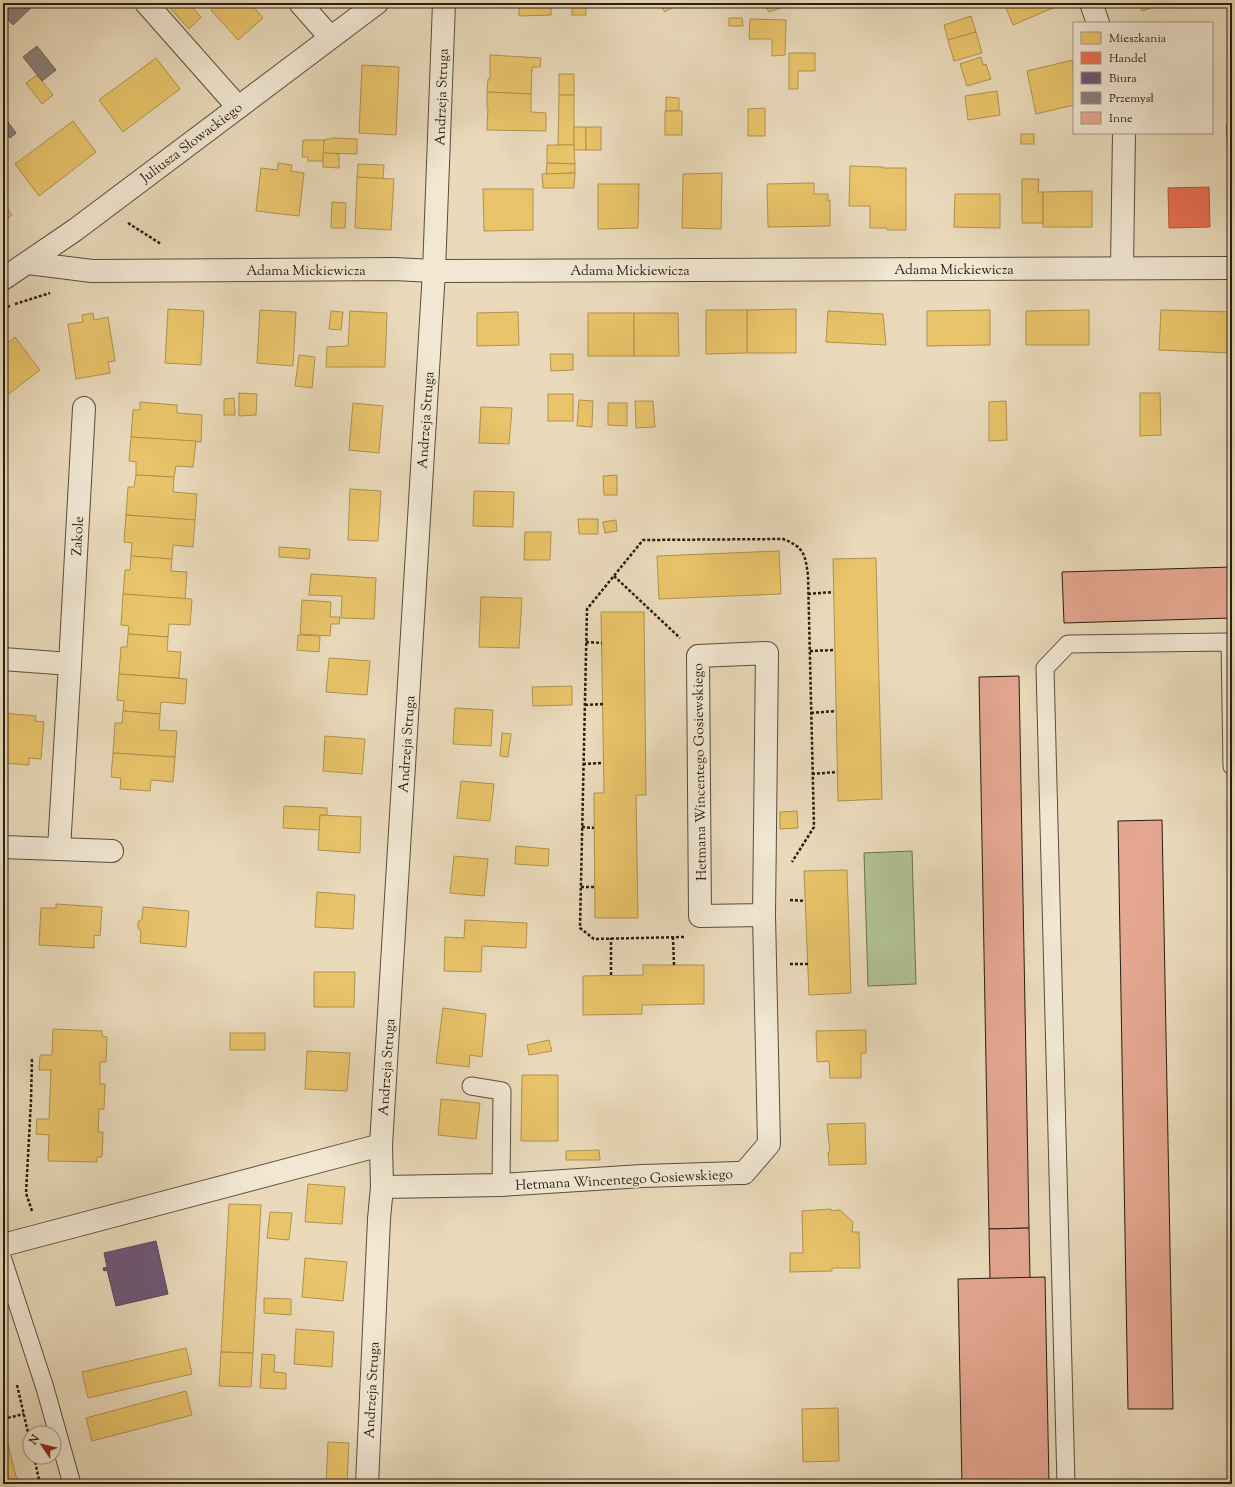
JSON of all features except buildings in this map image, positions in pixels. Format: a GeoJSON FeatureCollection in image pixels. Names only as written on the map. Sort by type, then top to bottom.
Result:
{"type":"FeatureCollection","features":[{"type":"Feature","properties":{"kind":"street"},"geometry":{"type":"LineString","coordinates":[[146,3],[238,107]]}},
{"type":"Feature","properties":{"kind":"street"},"geometry":{"type":"LineString","coordinates":[[300,3],[330,37]]}},
{"type":"Feature","properties":{"kind":"street","name":"Juliusza Słowackiego"},"geometry":{"type":"LineString","coordinates":[[3,279],[75,230],[377,3]]}},
{"type":"Feature","properties":{"kind":"street","name":"Andrzeja Struga"},"geometry":{"type":"LineString","coordinates":[[367,1484],[379,1219],[382,1187],[381,1145],[434,271],[444,3]]}},
{"type":"Feature","properties":{"kind":"street"},"geometry":{"type":"LineString","coordinates":[[1091,3],[1098,22]]}},
{"type":"Feature","properties":{"kind":"street"},"geometry":{"type":"LineString","coordinates":[[1122,268],[1124,134]]}},
{"type":"Feature","properties":{"kind":"street","name":"Adama Mickiewicza"},"geometry":{"type":"LineString","coordinates":[[28,262],[92,271],[1232,268]]}},
{"type":"Feature","properties":{"kind":"street","name":"Zakole"},"geometry":{"type":"LineString","coordinates":[[59,849],[84,408]]}},
{"type":"Feature","properties":{"kind":"street","name":"Hetmana Wincentego Gosiewskiego"},"geometry":{"type":"LineString","coordinates":[[382,1187],[501,1185],[642,1176],[744,1173],[769,1144],[764,915],[766,653],[698,656],[700,916],[764,915]]}},
{"type":"Feature","properties":{"kind":"street"},"geometry":{"type":"LineString","coordinates":[[3,659],[70,664]]}},
{"type":"Feature","properties":{"kind":"street"},"geometry":{"type":"LineString","coordinates":[[3,848],[112,850]]}},
{"type":"Feature","properties":{"kind":"street"},"geometry":{"type":"LineString","coordinates":[[3,1246],[381,1145]]}},
{"type":"Feature","properties":{"kind":"lane"},"geometry":{"type":"LineString","coordinates":[[1066,1484],[1045,668],[1068,644],[1230,642],[1232,766]]}},
{"type":"Feature","properties":{"kind":"lane"},"geometry":{"type":"LineString","coordinates":[[471,1086],[502,1091],[501,1185]]}},
{"type":"Feature","properties":{"kind":"lane"},"geometry":{"type":"LineString","coordinates":[[3,1260],[45,1388],[72,1484]]}},
{"type":"Feature","properties":{"kind":"path"},"geometry":{"type":"LineString","coordinates":[[614,576],[698,656]]}},
{"type":"Feature","properties":{"kind":"path"},"geometry":{"type":"LineString","coordinates":[[808,594],[833,592]]}},
{"type":"Feature","properties":{"kind":"path"},"geometry":{"type":"LineString","coordinates":[[586,642],[602,642]]}},
{"type":"Feature","properties":{"kind":"path"},"geometry":{"type":"LineString","coordinates":[[810,651],[835,650]]}},
{"type":"Feature","properties":{"kind":"path"},"geometry":{"type":"LineString","coordinates":[[585,705],[603,704]]}},
{"type":"Feature","properties":{"kind":"path"},"geometry":{"type":"LineString","coordinates":[[811,713],[836,711]]}},
{"type":"Feature","properties":{"kind":"path"},"geometry":{"type":"LineString","coordinates":[[584,764],[603,763]]}},
{"type":"Feature","properties":{"kind":"path"},"geometry":{"type":"LineString","coordinates":[[812,774],[837,772]]}},
{"type":"Feature","properties":{"kind":"path"},"geometry":{"type":"LineString","coordinates":[[582,827],[594,828]]}},
{"type":"Feature","properties":{"kind":"path"},"geometry":{"type":"LineString","coordinates":[[581,887],[595,887]]}},
{"type":"Feature","properties":{"kind":"path"},"geometry":{"type":"LineString","coordinates":[[785,900],[805,901]]}},
{"type":"Feature","properties":{"kind":"path"},"geometry":{"type":"LineString","coordinates":[[673,937],[674,965]]}},
{"type":"Feature","properties":{"kind":"path"},"geometry":{"type":"LineString","coordinates":[[611,938],[611,975]]}},
{"type":"Feature","properties":{"kind":"path"},"geometry":{"type":"LineString","coordinates":[[786,964],[808,964]]}},
{"type":"Feature","properties":{"kind":"path"},"geometry":{"type":"LineString","coordinates":[[32,1057],[26,1193],[32,1212]]}},
{"type":"Feature","properties":{"kind":"path"},"geometry":{"type":"LineString","coordinates":[[3,1419],[24,1414],[26,1425]]}},
{"type":"Feature","properties":{"kind":"path"},"geometry":{"type":"LineString","coordinates":[[36,1465],[40,1484]]}},
{"type":"Feature","properties":{"kind":"green space"},"geometry":{"type":"Polygon","coordinates":[[[912,851],[916,984],[868,986],[864,853],[912,851]]]}}]}
